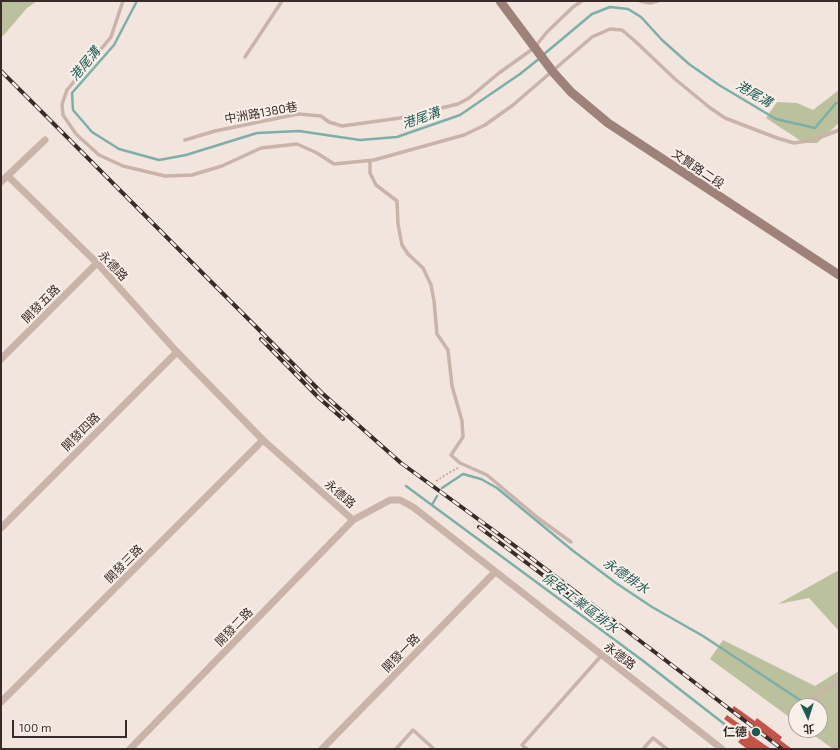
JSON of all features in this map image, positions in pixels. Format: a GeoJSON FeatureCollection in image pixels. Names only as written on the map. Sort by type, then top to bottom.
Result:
{"type":"FeatureCollection","features":[{"type":"Feature","properties":{"kind":"street","name":"文賢路二段"},"geometry":{"type":"LineString","coordinates":[[500,1],[553,72],[571,92],[608,123],[839,275]]}},
{"type":"Feature","properties":{"kind":"street"},"geometry":{"type":"LineString","coordinates":[[1,182],[45,140]]}},
{"type":"Feature","properties":{"kind":"street","name":"永德路"},"geometry":{"type":"LineString","coordinates":[[8,176],[96,264],[263,440],[353,520],[390,500],[400,500],[412,507],[722,749]]}},
{"type":"Feature","properties":{"kind":"street","name":"開發五路"},"geometry":{"type":"LineString","coordinates":[[1,359],[96,264]]}},
{"type":"Feature","properties":{"kind":"street","name":"開發四路"},"geometry":{"type":"LineString","coordinates":[[1,528],[178,352]]}},
{"type":"Feature","properties":{"kind":"street","name":"開發三路"},"geometry":{"type":"LineString","coordinates":[[1,702],[263,440]]}},
{"type":"Feature","properties":{"kind":"street","name":"開發二路"},"geometry":{"type":"LineString","coordinates":[[130,749],[353,520]]}},
{"type":"Feature","properties":{"kind":"street","name":"開發一路"},"geometry":{"type":"LineString","coordinates":[[322,749],[495,572]]}},
{"type":"Feature","properties":{"kind":"lane"},"geometry":{"type":"LineString","coordinates":[[123,1],[111,37],[67,90],[62,104],[63,115],[76,134],[99,155],[123,166],[165,176],[192,175],[222,166],[261,148],[297,144],[317,153],[334,164],[370,161],[464,135],[485,125],[513,105],[592,37],[610,29],[622,30],[675,79],[724,118],[776,138],[794,142],[813,140],[839,130]]}},
{"type":"Feature","properties":{"kind":"lane"},"geometry":{"type":"LineString","coordinates":[[245,57],[282,1]]}},
{"type":"Feature","properties":{"kind":"lane","name":"中洲路1380巷"},"geometry":{"type":"LineString","coordinates":[[185,140],[215,131],[298,114],[321,116],[329,122],[342,126],[400,118],[452,105],[469,98],[499,73],[534,48],[547,32],[573,7],[582,1]]}},
{"type":"Feature","properties":{"kind":"lane"},"geometry":{"type":"LineString","coordinates":[[640,1],[650,3],[658,1]]}},
{"type":"Feature","properties":{"kind":"lane"},"geometry":{"type":"LineString","coordinates":[[370,161],[370,173],[376,185],[396,201],[402,245],[408,254],[423,268],[431,286],[437,334],[448,350],[452,386],[462,422],[463,437],[451,455],[460,463],[487,475],[538,518],[571,542]]}},
{"type":"Feature","properties":{"kind":"lane"},"geometry":{"type":"LineString","coordinates":[[518,749],[601,656]]}},
{"type":"Feature","properties":{"kind":"lane"},"geometry":{"type":"LineString","coordinates":[[813,698],[839,680]]}},
{"type":"Feature","properties":{"kind":"lane"},"geometry":{"type":"LineString","coordinates":[[396,749],[413,730],[434,749]]}},
{"type":"Feature","properties":{"kind":"lane"},"geometry":{"type":"LineString","coordinates":[[643,749],[653,738],[667,749]]}},
{"type":"Feature","properties":{"kind":"lane"},"geometry":{"type":"LineString","coordinates":[[522,745],[527,749]]}},
{"type":"Feature","properties":{"kind":"path"},"geometry":{"type":"LineString","coordinates":[[436,481],[452,470],[466,465]]}},
{"type":"Feature","properties":{"kind":"green space"},"geometry":{"type":"Polygon","coordinates":[[[1,1],[37,1],[27,8],[3,36],[1,34],[1,1]]]}},
{"type":"Feature","properties":{"kind":"green space"},"geometry":{"type":"Polygon","coordinates":[[[839,90],[839,123],[817,143],[804,143],[766,118],[777,102],[797,103],[813,110],[839,90]]]}},
{"type":"Feature","properties":{"kind":"green space"},"geometry":{"type":"Polygon","coordinates":[[[839,570],[839,631],[809,598],[778,604],[839,570]]]}},
{"type":"Feature","properties":{"kind":"green space"},"geometry":{"type":"Polygon","coordinates":[[[723,640],[815,686],[839,671],[839,749],[833,749],[818,738],[828,738],[828,698],[788,698],[788,716],[710,659],[723,640]]]}},
{"type":"Feature","properties":{"kind":"building"},"geometry":{"type":"Polygon","coordinates":[[[734,706],[755,721],[757,718],[782,737],[780,740],[792,749],[785,749],[760,731],[755,738],[771,749],[747,749],[738,742],[745,734],[724,719],[727,715],[752,733],[756,727],[732,709],[734,706]]]}},
{"type":"Feature","properties":{"kind":"waterway","name":"港尾溝"},"geometry":{"type":"LineString","coordinates":[[137,1],[114,45],[72,93],[73,110],[92,132],[119,149],[159,160],[186,155],[257,133],[299,131],[360,140],[397,137],[460,115],[520,74],[540,58]]}},
{"type":"Feature","properties":{"kind":"waterway","name":"港尾溝"},"geometry":{"type":"LineString","coordinates":[[543,55],[592,14],[610,7],[628,9],[641,17],[662,40],[689,64],[719,85],[776,119],[815,128],[836,103],[839,103]]}},
{"type":"Feature","properties":{"kind":"waterway","name":"永德排水"},"geometry":{"type":"LineString","coordinates":[[442,488],[463,474],[481,479],[497,488],[572,550],[616,583],[652,607],[703,636],[797,698]]}},
{"type":"Feature","properties":{"kind":"waterway","name":"保安工業區排水"},"geometry":{"type":"LineString","coordinates":[[406,486],[642,660],[741,737]]}},
{"type":"Feature","properties":{"kind":"waterway","name":"永德排水"},"geometry":{"type":"LineString","coordinates":[[432,505],[437,496]]}},
{"type":"Feature","properties":{"kind":"railway"},"geometry":{"type":"LineString","coordinates":[[1,71],[322,393],[401,463],[526,554],[782,749]]}},
{"type":"Feature","properties":{"kind":"railway"},"geometry":{"type":"LineString","coordinates":[[261,339],[319,398],[343,419]]}},
{"type":"Feature","properties":{"kind":"railway"},"geometry":{"type":"LineString","coordinates":[[479,527],[600,618]]}},
{"type":"Feature","properties":{"kind":"place","name":"仁德"},"geometry":{"type":"Point","coordinates":[756,732]}}]}
